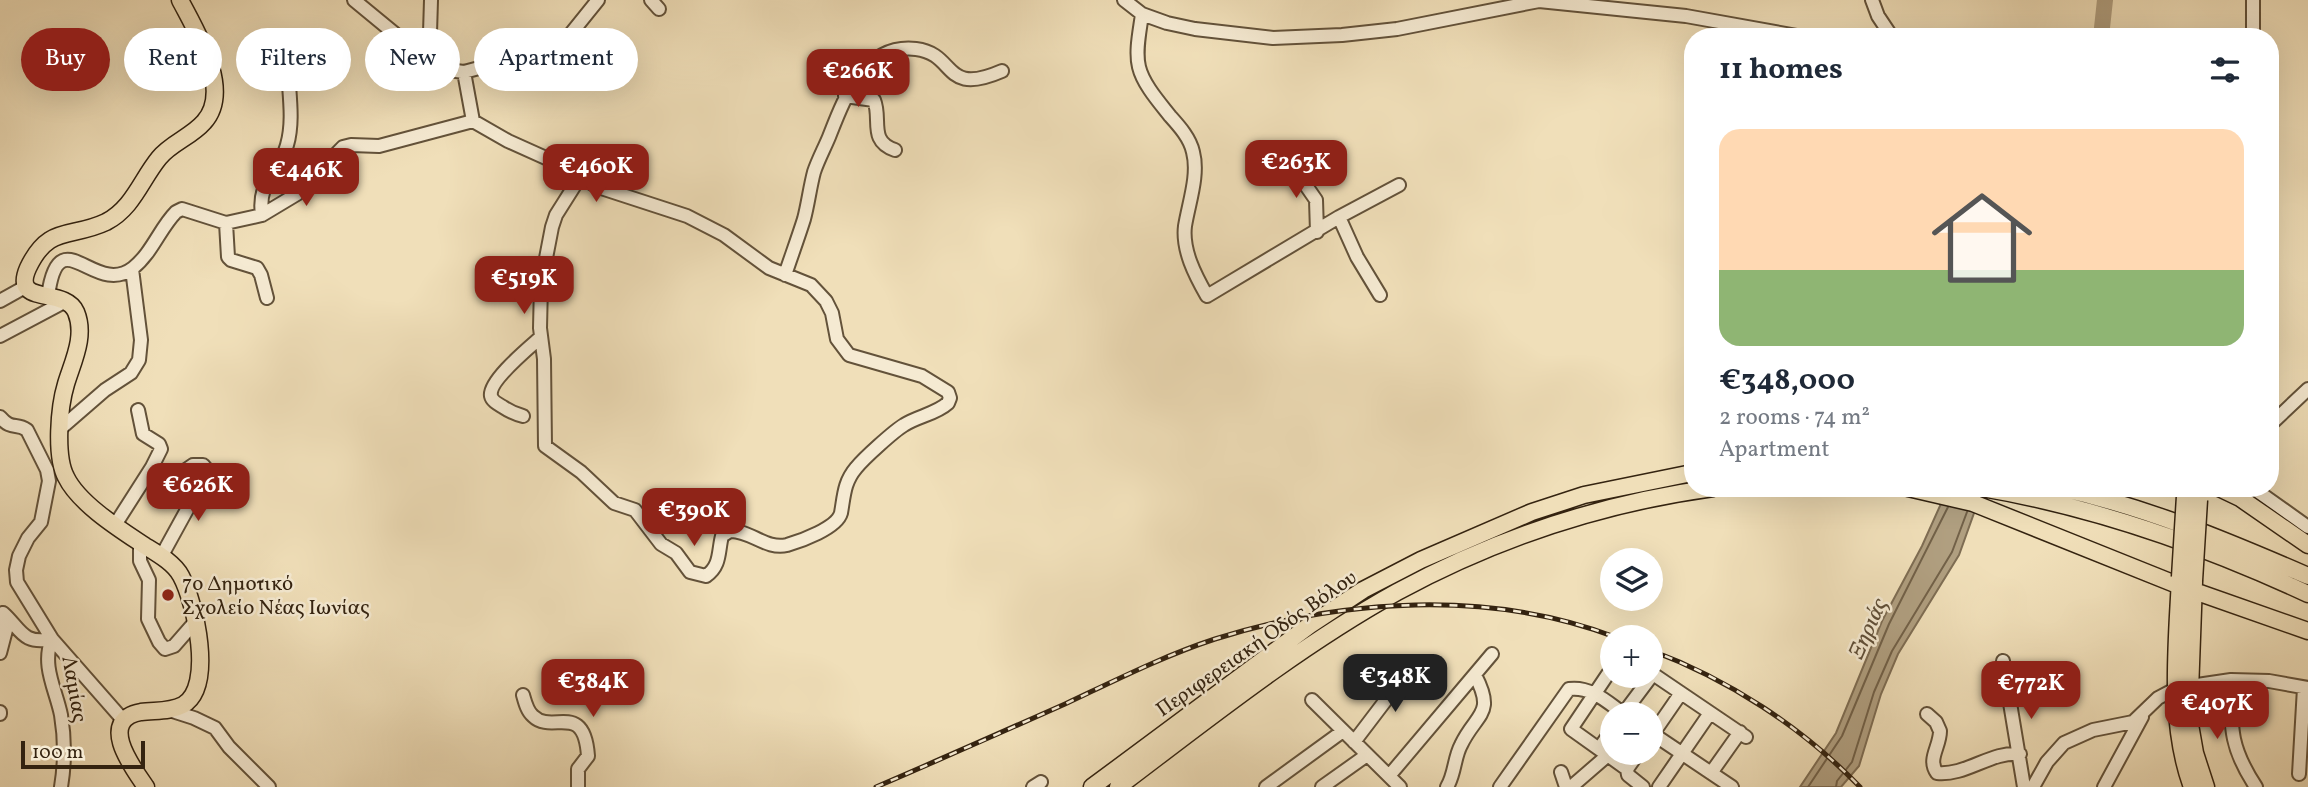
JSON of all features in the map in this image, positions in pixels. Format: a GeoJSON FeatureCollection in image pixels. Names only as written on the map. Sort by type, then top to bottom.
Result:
{"type":"FeatureCollection","features":[{"type":"Feature","properties":{"kind":"main road"},"geometry":{"type":"LineString","coordinates":[[146,787],[132,766],[119,732],[124,721],[133,714],[181,706],[189,701],[199,682],[201,660],[195,622],[182,579],[176,569],[115,525],[58,478],[64,393],[80,334],[76,313],[66,301],[31,292],[25,287],[28,268],[46,243],[54,237],[96,226],[115,216],[135,196],[160,156],[202,125],[210,114],[214,99],[213,74],[180,0]]}},
{"type":"Feature","properties":{"kind":"main road","name":"Περιφερειακή Οδός Βόλου"},"geometry":{"type":"LineString","coordinates":[[1092,787],[1276,648],[1363,590],[1471,536],[1532,512],[1584,495],[1684,475]]}},
{"type":"Feature","properties":{"kind":"main road","name":"Περιφερειακή Οδός Βόλου"},"geometry":{"type":"LineString","coordinates":[[1118,787],[1312,645],[1433,574],[1495,546],[1558,523],[1632,503],[1684,493]]}},
{"type":"Feature","properties":{"kind":"main road"},"geometry":{"type":"LineString","coordinates":[[1949,497],[1979,505],[2308,631]]}},
{"type":"Feature","properties":{"kind":"main road"},"geometry":{"type":"LineString","coordinates":[[2024,497],[2075,508],[2217,553],[2308,594]]}},
{"type":"Feature","properties":{"kind":"main road"},"geometry":{"type":"LineString","coordinates":[[2094,497],[2190,527],[2308,576]]}},
{"type":"Feature","properties":{"kind":"main road"},"geometry":{"type":"LineString","coordinates":[[2192,787],[2184,765],[2179,737],[2193,497]]}},
{"type":"Feature","properties":{"kind":"main road"},"geometry":{"type":"LineString","coordinates":[[2238,497],[2308,545]]}},
{"type":"Feature","properties":{"kind":"main road"},"geometry":{"type":"LineString","coordinates":[[2184,686],[2195,753],[2206,787]]}},
{"type":"Feature","properties":{"kind":"street"},"geometry":{"type":"LineString","coordinates":[[354,0],[388,28]]}},
{"type":"Feature","properties":{"kind":"street"},"geometry":{"type":"LineString","coordinates":[[430,28],[431,0]]}},
{"type":"Feature","properties":{"kind":"street"},"geometry":{"type":"LineString","coordinates":[[460,72],[557,45],[569,36],[597,0]]}},
{"type":"Feature","properties":{"kind":"street"},"geometry":{"type":"LineString","coordinates":[[1124,0],[1142,13],[1167,23],[1273,38],[1378,31],[1539,1],[1696,18],[1752,28]]}},
{"type":"Feature","properties":{"kind":"street"},"geometry":{"type":"LineString","coordinates":[[1872,0],[1886,28]]}},
{"type":"Feature","properties":{"kind":"street"},"geometry":{"type":"LineString","coordinates":[[2253,0],[2253,28]]}},
{"type":"Feature","properties":{"kind":"street"},"geometry":{"type":"LineString","coordinates":[[1142,13],[1139,70],[1194,152],[1194,175],[1185,226],[1186,243],[1197,278],[1208,296],[1339,217],[1399,185]]}},
{"type":"Feature","properties":{"kind":"street"},"geometry":{"type":"LineString","coordinates":[[785,275],[804,218],[814,171],[845,96],[866,67],[886,55],[905,49],[924,51],[963,79],[978,80],[1002,71]]}},
{"type":"Feature","properties":{"kind":"street"},"geometry":{"type":"LineString","coordinates":[[464,72],[473,121]]}},
{"type":"Feature","properties":{"kind":"street"},"geometry":{"type":"LineString","coordinates":[[262,215],[263,188],[285,154],[290,134],[290,91]]}},
{"type":"Feature","properties":{"kind":"street"},"geometry":{"type":"LineString","coordinates":[[845,96],[874,100],[877,110],[877,135],[886,147],[895,150]]}},
{"type":"Feature","properties":{"kind":"street"},"geometry":{"type":"LineString","coordinates":[[48,296],[53,268],[62,260],[69,259],[108,274],[132,269],[176,212],[182,209],[226,223],[262,215],[297,194],[343,147],[379,146],[473,121],[508,141],[558,163],[598,187],[655,204],[714,229],[769,268],[811,285],[826,301],[832,313],[837,339],[849,355],[922,376],[948,392],[950,398],[943,407],[904,425],[858,466],[846,484],[840,514],[832,525],[778,546],[736,531],[726,532],[721,541],[717,564],[706,576],[690,572],[676,552],[660,544],[635,510],[614,503],[581,472],[545,446],[541,284],[556,215],[580,177]]}},
{"type":"Feature","properties":{"kind":"street"},"geometry":{"type":"LineString","coordinates":[[1291,164],[1316,200],[1317,232]]}},
{"type":"Feature","properties":{"kind":"street"},"geometry":{"type":"LineString","coordinates":[[1339,217],[1356,257],[1380,295]]}},
{"type":"Feature","properties":{"kind":"street"},"geometry":{"type":"LineString","coordinates":[[226,223],[228,257],[257,268],[267,298]]}},
{"type":"Feature","properties":{"kind":"street"},"geometry":{"type":"LineString","coordinates":[[60,429],[105,390],[131,373],[139,360],[141,340],[132,269]]}},
{"type":"Feature","properties":{"kind":"street"},"geometry":{"type":"LineString","coordinates":[[0,301],[25,287]]}},
{"type":"Feature","properties":{"kind":"street"},"geometry":{"type":"LineString","coordinates":[[0,336],[66,301]]}},
{"type":"Feature","properties":{"kind":"street"},"geometry":{"type":"LineString","coordinates":[[523,416],[496,403],[492,399],[491,389],[497,379],[541,337]]}},
{"type":"Feature","properties":{"kind":"street"},"geometry":{"type":"LineString","coordinates":[[2279,416],[2308,389]]}},
{"type":"Feature","properties":{"kind":"street"},"geometry":{"type":"LineString","coordinates":[[115,525],[161,449],[159,444],[144,435],[138,410]]}},
{"type":"Feature","properties":{"kind":"street"},"geometry":{"type":"LineString","coordinates":[[0,417],[13,427]]}},
{"type":"Feature","properties":{"kind":"street"},"geometry":{"type":"LineString","coordinates":[[0,435],[13,427],[23,427],[58,478],[41,522],[27,538],[16,570],[17,582],[52,639],[124,721]]}},
{"type":"Feature","properties":{"kind":"street"},"geometry":{"type":"LineString","coordinates":[[152,467],[173,479],[196,464],[203,465],[233,500]]}},
{"type":"Feature","properties":{"kind":"street"},"geometry":{"type":"LineString","coordinates":[[161,557],[189,506],[212,475]]}},
{"type":"Feature","properties":{"kind":"street"},"geometry":{"type":"LineString","coordinates":[[2266,497],[2308,527]]}},
{"type":"Feature","properties":{"kind":"street"},"geometry":{"type":"LineString","coordinates":[[140,543],[140,561],[149,580],[148,619],[163,649],[169,649],[195,622]]}},
{"type":"Feature","properties":{"kind":"street"},"geometry":{"type":"LineString","coordinates":[[1,611],[26,638],[43,641],[52,639]]}},
{"type":"Feature","properties":{"kind":"street"},"geometry":{"type":"LineString","coordinates":[[0,653],[6,630],[1,611]]}},
{"type":"Feature","properties":{"kind":"street","name":"Λαμίας"},"geometry":{"type":"LineString","coordinates":[[52,639],[47,653],[61,716],[64,748],[61,787]]}},
{"type":"Feature","properties":{"kind":"street"},"geometry":{"type":"LineString","coordinates":[[1389,776],[1492,654]]}},
{"type":"Feature","properties":{"kind":"street"},"geometry":{"type":"LineString","coordinates":[[2003,661],[2024,787]]}},
{"type":"Feature","properties":{"kind":"street"},"geometry":{"type":"LineString","coordinates":[[1354,742],[1411,667]]}},
{"type":"Feature","properties":{"kind":"street"},"geometry":{"type":"LineString","coordinates":[[1447,787],[1462,743],[1483,712],[1484,695],[1475,675]]}},
{"type":"Feature","properties":{"kind":"street"},"geometry":{"type":"LineString","coordinates":[[2231,680],[2230,719],[2233,738],[2241,761],[2256,787]]}},
{"type":"Feature","properties":{"kind":"street"},"geometry":{"type":"LineString","coordinates":[[2033,787],[2053,754],[2066,742],[2093,730],[2129,724],[2158,698],[2184,686],[2231,680],[2269,681],[2306,688],[2300,774]]}},
{"type":"Feature","properties":{"kind":"street"},"geometry":{"type":"LineString","coordinates":[[1663,681],[1743,735],[1712,779]]}},
{"type":"Feature","properties":{"kind":"street"},"geometry":{"type":"LineString","coordinates":[[1600,685],[1571,730],[1600,750]]}},
{"type":"Feature","properties":{"kind":"street"},"geometry":{"type":"LineString","coordinates":[[1500,787],[1567,691],[1578,688],[1594,693],[1607,702]]}},
{"type":"Feature","properties":{"kind":"street"},"geometry":{"type":"LineString","coordinates":[[1663,718],[1681,693]]}},
{"type":"Feature","properties":{"kind":"street"},"geometry":{"type":"LineString","coordinates":[[523,695],[535,719],[544,722],[570,721],[578,727],[585,740],[588,756],[578,769],[578,787]]}},
{"type":"Feature","properties":{"kind":"street"},"geometry":{"type":"LineString","coordinates":[[1312,700],[1400,787]]}},
{"type":"Feature","properties":{"kind":"street"},"geometry":{"type":"LineString","coordinates":[[166,709],[215,728],[229,747],[269,787]]}},
{"type":"Feature","properties":{"kind":"street"},"geometry":{"type":"LineString","coordinates":[[1659,787],[1710,713]]}},
{"type":"Feature","properties":{"kind":"street"},"geometry":{"type":"LineString","coordinates":[[1927,714],[1936,722],[1940,731],[1932,759],[1932,766],[1937,773],[1954,772],[2003,754],[2020,754]]}},
{"type":"Feature","properties":{"kind":"street"},"geometry":{"type":"LineString","coordinates":[[2104,787],[2143,714]]}},
{"type":"Feature","properties":{"kind":"street"},"geometry":{"type":"LineString","coordinates":[[1266,787],[1343,731]]}},
{"type":"Feature","properties":{"kind":"street"},"geometry":{"type":"LineString","coordinates":[[1663,743],[1712,779],[1732,787]]}},
{"type":"Feature","properties":{"kind":"street"},"geometry":{"type":"LineString","coordinates":[[1322,787],[1367,755]]}},
{"type":"Feature","properties":{"kind":"street"},"geometry":{"type":"LineString","coordinates":[[1561,772],[1569,787],[1600,755]]}},
{"type":"Feature","properties":{"kind":"street"},"geometry":{"type":"LineString","coordinates":[[1621,765],[1627,769]]}},
{"type":"Feature","properties":{"kind":"street"},"geometry":{"type":"LineString","coordinates":[[1630,765],[1628,775],[1643,787]]}},
{"type":"Feature","properties":{"kind":"water"},"geometry":{"type":"Polygon","coordinates":[[[1944,497],[1980,497],[1959,555],[1898,654],[1881,694],[1859,766],[1841,787],[1800,787],[1836,733],[1882,621],[1922,546],[1944,497]]]}},
{"type":"Feature","properties":{"kind":"waterway","name":"Ξηριάς"},"geometry":{"type":"LineString","coordinates":[[2102,28],[2105,0]]}},
{"type":"Feature","properties":{"kind":"railway"},"geometry":{"type":"LineString","coordinates":[[876,787],[1177,653],[1263,625],[1364,608],[1467,606],[1517,611],[1600,632]]}},
{"type":"Feature","properties":{"kind":"railway"},"geometry":{"type":"LineString","coordinates":[[1663,655],[1708,675],[1789,725],[1814,744],[1860,787]]}},
{"type":"Feature","properties":{"kind":"place","name":"7ο Δημοτικό Σχολείο Νέας Ιωνίας"},"geometry":{"type":"Point","coordinates":[168,595]}}]}
